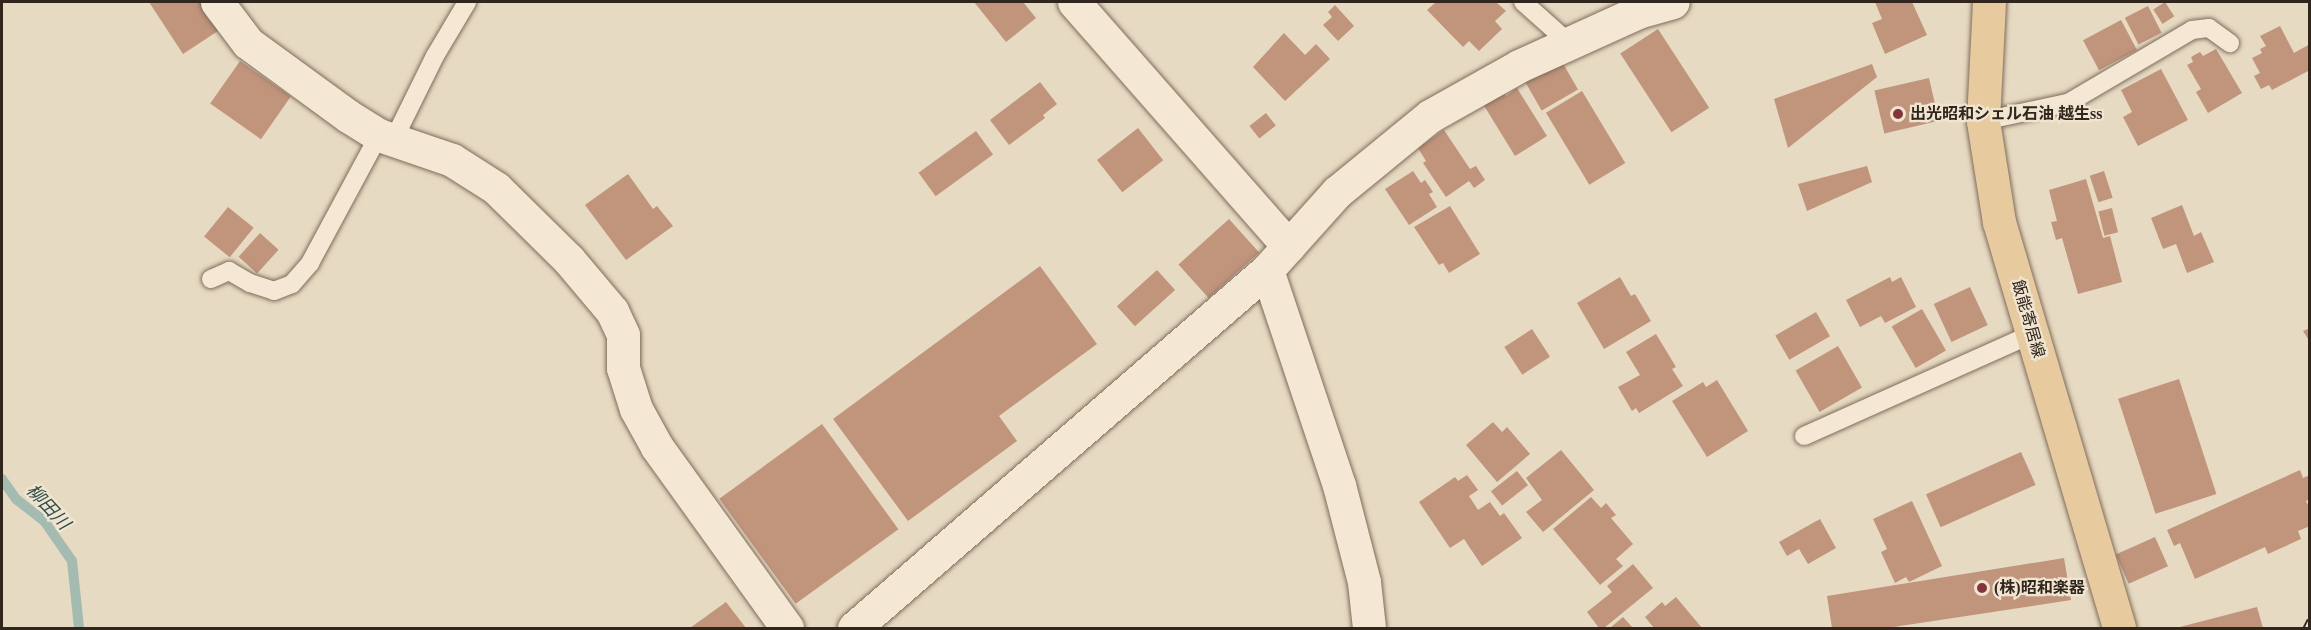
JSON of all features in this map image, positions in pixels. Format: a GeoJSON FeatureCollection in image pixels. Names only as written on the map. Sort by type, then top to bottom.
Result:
{"type":"FeatureCollection","features":[{"type":"Feature","properties":{"kind":"main road","name":"飯能寄居線"},"geometry":{"type":"LineString","coordinates":[[1989,2],[1983,121],[1999,222],[2119,628]]}},
{"type":"Feature","properties":{"kind":"street"},"geometry":{"type":"LineString","coordinates":[[217,2],[248,43],[386,138],[452,160],[496,188],[569,260],[612,311],[623,335],[622,368],[636,409],[657,447],[787,628]]}},
{"type":"Feature","properties":{"kind":"street"},"geometry":{"type":"LineString","coordinates":[[1074,2],[1277,258],[1364,582],[1369,628]]}},
{"type":"Feature","properties":{"kind":"street"},"geometry":{"type":"LineString","coordinates":[[854,628],[1277,258],[1337,192],[1430,116],[1519,66],[1638,12],[1673,2]]}},
{"type":"Feature","properties":{"kind":"lane"},"geometry":{"type":"LineString","coordinates":[[211,279],[229,271],[250,283],[274,291],[292,284],[310,263],[467,2]]}},
{"type":"Feature","properties":{"kind":"lane"},"geometry":{"type":"LineString","coordinates":[[1523,2],[1569,43]]}},
{"type":"Feature","properties":{"kind":"lane"},"geometry":{"type":"LineString","coordinates":[[1983,121],[2068,103],[2192,30],[2209,28],[2230,43]]}},
{"type":"Feature","properties":{"kind":"lane"},"geometry":{"type":"LineString","coordinates":[[1804,436],[2032,334]]}},
{"type":"Feature","properties":{"kind":"building"},"geometry":{"type":"Polygon","coordinates":[[[149,2],[203,2],[221,29],[183,54],[149,2]]]}},
{"type":"Feature","properties":{"kind":"building"},"geometry":{"type":"Polygon","coordinates":[[[974,2],[1023,2],[1036,18],[1006,42],[974,2]]]}},
{"type":"Feature","properties":{"kind":"building"},"geometry":{"type":"Polygon","coordinates":[[[1436,2],[1496,2],[1506,11],[1495,21],[1502,29],[1479,51],[1469,41],[1463,47],[1427,10],[1436,2]]]}},
{"type":"Feature","properties":{"kind":"building"},"geometry":{"type":"Polygon","coordinates":[[[1875,2],[1912,2],[1927,35],[1885,54],[1872,23],[1882,19],[1875,2]]]}},
{"type":"Feature","properties":{"kind":"building"},"geometry":{"type":"Polygon","coordinates":[[[2165,2],[2174,16],[2163,24],[2153,10],[2165,2]]]}},
{"type":"Feature","properties":{"kind":"building"},"geometry":{"type":"Polygon","coordinates":[[[1335,5],[1354,26],[1338,41],[1323,25],[1332,17],[1328,12],[1335,5]]]}},
{"type":"Feature","properties":{"kind":"building"},"geometry":{"type":"Polygon","coordinates":[[[2148,6],[2162,33],[2138,45],[2125,18],[2148,6]]]}},
{"type":"Feature","properties":{"kind":"building"},"geometry":{"type":"Polygon","coordinates":[[[2121,20],[2137,50],[2099,70],[2083,40],[2121,20]]]}},
{"type":"Feature","properties":{"kind":"building"},"geometry":{"type":"Polygon","coordinates":[[[2280,26],[2294,53],[2310,44],[2310,70],[2272,90],[2269,85],[2261,89],[2254,76],[2260,73],[2252,58],[2262,53],[2260,49],[2266,46],[2260,36],[2280,26]]]}},
{"type":"Feature","properties":{"kind":"building"},"geometry":{"type":"Polygon","coordinates":[[[1658,29],[1709,108],[1671,132],[1620,54],[1658,29]]]}},
{"type":"Feature","properties":{"kind":"building"},"geometry":{"type":"Polygon","coordinates":[[[1284,33],[1305,55],[1316,44],[1330,59],[1285,101],[1253,67],[1284,33]]]}},
{"type":"Feature","properties":{"kind":"building"},"geometry":{"type":"Polygon","coordinates":[[[2216,49],[2242,93],[2208,113],[2196,92],[2201,89],[2187,65],[2193,62],[2191,57],[2200,52],[2203,56],[2216,49]]]}},
{"type":"Feature","properties":{"kind":"building"},"geometry":{"type":"Polygon","coordinates":[[[1561,60],[1578,89],[1542,110],[1525,81],[1561,60]]]}},
{"type":"Feature","properties":{"kind":"building"},"geometry":{"type":"Polygon","coordinates":[[[240,61],[291,97],[261,139],[210,104],[240,61]]]}},
{"type":"Feature","properties":{"kind":"building"},"geometry":{"type":"Polygon","coordinates":[[[1872,64],[1877,77],[1788,148],[1774,99],[1872,64]]]}},
{"type":"Feature","properties":{"kind":"building"},"geometry":{"type":"Polygon","coordinates":[[[2161,69],[2188,120],[2138,146],[2123,117],[2132,112],[2121,90],[2161,69]]]}},
{"type":"Feature","properties":{"kind":"building"},"geometry":{"type":"Polygon","coordinates":[[[1929,78],[1939,121],[1884,133],[1874,91],[1929,78]]]}},
{"type":"Feature","properties":{"kind":"building"},"geometry":{"type":"Polygon","coordinates":[[[1040,82],[1057,104],[1043,115],[1045,118],[1009,145],[990,120],[1040,82]]]}},
{"type":"Feature","properties":{"kind":"building"},"geometry":{"type":"Polygon","coordinates":[[[1517,88],[1547,136],[1515,156],[1483,104],[1503,92],[1506,96],[1517,88]]]}},
{"type":"Feature","properties":{"kind":"building"},"geometry":{"type":"Polygon","coordinates":[[[1582,91],[1625,163],[1589,185],[1546,113],[1582,91]]]}},
{"type":"Feature","properties":{"kind":"building"},"geometry":{"type":"Polygon","coordinates":[[[1266,113],[1276,126],[1259,139],[1249,126],[1266,113]]]}},
{"type":"Feature","properties":{"kind":"building"},"geometry":{"type":"Polygon","coordinates":[[[1138,128],[1163,160],[1122,192],[1097,160],[1138,128]]]}},
{"type":"Feature","properties":{"kind":"building"},"geometry":{"type":"Polygon","coordinates":[[[1444,130],[1470,169],[1476,166],[1485,180],[1474,188],[1469,181],[1446,197],[1423,163],[1426,161],[1418,148],[1444,130]]]}},
{"type":"Feature","properties":{"kind":"building"},"geometry":{"type":"Polygon","coordinates":[[[976,131],[993,154],[936,196],[919,173],[976,131]]]}},
{"type":"Feature","properties":{"kind":"building"},"geometry":{"type":"Polygon","coordinates":[[[1867,166],[1872,182],[1807,211],[1798,184],[1867,166]]]}},
{"type":"Feature","properties":{"kind":"building"},"geometry":{"type":"Polygon","coordinates":[[[1413,171],[1421,183],[1425,180],[1433,192],[1429,194],[1437,207],[1409,225],[1385,189],[1413,171]]]}},
{"type":"Feature","properties":{"kind":"building"},"geometry":{"type":"Polygon","coordinates":[[[2104,171],[2113,198],[2098,202],[2090,176],[2104,171]]]}},
{"type":"Feature","properties":{"kind":"building"},"geometry":{"type":"Polygon","coordinates":[[[628,174],[653,209],[657,206],[673,226],[626,260],[585,205],[628,174]]]}},
{"type":"Feature","properties":{"kind":"building"},"geometry":{"type":"Polygon","coordinates":[[[2086,179],[2103,238],[2110,236],[2122,282],[2078,294],[2062,238],[2056,240],[2051,222],[2057,221],[2049,190],[2086,179]]]}},
{"type":"Feature","properties":{"kind":"building"},"geometry":{"type":"Polygon","coordinates":[[[2182,205],[2194,236],[2201,232],[2214,262],[2187,273],[2176,244],[2163,249],[2151,218],[2182,205]]]}},
{"type":"Feature","properties":{"kind":"building"},"geometry":{"type":"Polygon","coordinates":[[[1450,206],[1480,254],[1449,273],[1443,263],[1439,265],[1414,227],[1450,206]]]}},
{"type":"Feature","properties":{"kind":"building"},"geometry":{"type":"Polygon","coordinates":[[[228,207],[254,228],[230,257],[204,237],[228,207]]]}},
{"type":"Feature","properties":{"kind":"building"},"geometry":{"type":"Polygon","coordinates":[[[2112,208],[2118,232],[2104,236],[2098,211],[2112,208]]]}},
{"type":"Feature","properties":{"kind":"building"},"geometry":{"type":"Polygon","coordinates":[[[1229,219],[1259,252],[1209,298],[1178,265],[1229,219]]]}},
{"type":"Feature","properties":{"kind":"building"},"geometry":{"type":"Polygon","coordinates":[[[260,233],[279,250],[257,274],[239,257],[260,233]]]}},
{"type":"Feature","properties":{"kind":"building"},"geometry":{"type":"Polygon","coordinates":[[[1040,266],[1097,344],[999,416],[1017,441],[908,521],[833,419],[1040,266]]]}},
{"type":"Feature","properties":{"kind":"building"},"geometry":{"type":"Polygon","coordinates":[[[1157,270],[1175,290],[1135,326],[1117,306],[1157,270]]]}},
{"type":"Feature","properties":{"kind":"building"},"geometry":{"type":"Polygon","coordinates":[[[1620,277],[1631,296],[1635,294],[1651,321],[1604,349],[1577,303],[1620,277]]]}},
{"type":"Feature","properties":{"kind":"building"},"geometry":{"type":"Polygon","coordinates":[[[1890,277],[1892,282],[1901,277],[1916,307],[1885,323],[1881,316],[1860,327],[1846,300],[1890,277]]]}},
{"type":"Feature","properties":{"kind":"building"},"geometry":{"type":"Polygon","coordinates":[[[1970,287],[1988,325],[1951,342],[1934,304],[1970,287]]]}},
{"type":"Feature","properties":{"kind":"building"},"geometry":{"type":"Polygon","coordinates":[[[1922,309],[1946,351],[1916,368],[1892,326],[1922,309]]]}},
{"type":"Feature","properties":{"kind":"building"},"geometry":{"type":"Polygon","coordinates":[[[1816,312],[1830,336],[1789,360],[1775,336],[1816,312]]]}},
{"type":"Feature","properties":{"kind":"building"},"geometry":{"type":"Polygon","coordinates":[[[2310,328],[2310,342],[2303,331],[2310,328]]]}},
{"type":"Feature","properties":{"kind":"building"},"geometry":{"type":"Polygon","coordinates":[[[1532,329],[1550,357],[1522,375],[1504,347],[1532,329]]]}},
{"type":"Feature","properties":{"kind":"building"},"geometry":{"type":"Polygon","coordinates":[[[1656,334],[1676,367],[1672,369],[1683,386],[1639,413],[1636,408],[1632,411],[1618,387],[1640,375],[1626,352],[1656,334]]]}},
{"type":"Feature","properties":{"kind":"building"},"geometry":{"type":"Polygon","coordinates":[[[1838,346],[1862,388],[1820,412],[1796,370],[1838,346]]]}},
{"type":"Feature","properties":{"kind":"building"},"geometry":{"type":"Polygon","coordinates":[[[2179,379],[2216,494],[2156,514],[2118,399],[2179,379]]]}},
{"type":"Feature","properties":{"kind":"building"},"geometry":{"type":"Polygon","coordinates":[[[1717,380],[1748,431],[1707,457],[1672,401],[1703,382],[1706,387],[1717,380]]]}},
{"type":"Feature","properties":{"kind":"building"},"geometry":{"type":"Polygon","coordinates":[[[1493,422],[1502,432],[1507,427],[1530,454],[1497,482],[1466,445],[1493,422]]]}},
{"type":"Feature","properties":{"kind":"building"},"geometry":{"type":"Polygon","coordinates":[[[822,424],[898,529],[796,604],[719,499],[822,424]]]}},
{"type":"Feature","properties":{"kind":"building"},"geometry":{"type":"Polygon","coordinates":[[[1561,450],[1594,490],[1543,532],[1526,512],[1542,500],[1526,478],[1561,450]]]}},
{"type":"Feature","properties":{"kind":"building"},"geometry":{"type":"Polygon","coordinates":[[[2021,452],[2036,485],[1941,527],[1926,494],[2021,452]]]}},
{"type":"Feature","properties":{"kind":"building"},"geometry":{"type":"Polygon","coordinates":[[[2300,470],[2303,478],[2310,475],[2310,499],[2306,501],[2310,509],[2310,526],[2298,531],[2301,539],[2268,554],[2265,547],[2195,579],[2180,543],[2174,546],[2167,530],[2300,470]]]}},
{"type":"Feature","properties":{"kind":"building"},"geometry":{"type":"Polygon","coordinates":[[[1517,471],[1528,485],[1502,506],[1491,491],[1517,471]]]}},
{"type":"Feature","properties":{"kind":"building"},"geometry":{"type":"Polygon","coordinates":[[[1467,475],[1478,490],[1469,496],[1478,510],[1490,502],[1500,516],[1504,513],[1522,538],[1482,566],[1464,539],[1450,548],[1419,502],[1455,477],[1458,481],[1467,475]]]}},
{"type":"Feature","properties":{"kind":"building"},"geometry":{"type":"Polygon","coordinates":[[[1591,497],[1601,508],[1606,503],[1616,515],[1611,518],[1633,544],[1616,559],[1623,566],[1600,585],[1553,529],[1591,497]]]}},
{"type":"Feature","properties":{"kind":"building"},"geometry":{"type":"Polygon","coordinates":[[[1912,501],[1942,566],[1909,582],[1906,577],[1895,583],[1881,552],[1887,549],[1873,519],[1912,501]]]}},
{"type":"Feature","properties":{"kind":"building"},"geometry":{"type":"Polygon","coordinates":[[[1820,519],[1836,548],[1808,564],[1799,549],[1787,556],[1779,542],[1820,519]]]}},
{"type":"Feature","properties":{"kind":"building"},"geometry":{"type":"Polygon","coordinates":[[[2155,537],[2168,566],[2129,584],[2116,554],[2155,537]]]}},
{"type":"Feature","properties":{"kind":"building"},"geometry":{"type":"Polygon","coordinates":[[[2064,558],[2071,600],[1887,628],[1832,628],[1827,596],[2064,558]]]}},
{"type":"Feature","properties":{"kind":"building"},"geometry":{"type":"Polygon","coordinates":[[[1633,564],[1653,588],[1604,628],[1599,628],[1587,612],[1612,592],[1607,586],[1633,564]]]}},
{"type":"Feature","properties":{"kind":"building"},"geometry":{"type":"Polygon","coordinates":[[[1676,597],[1702,628],[1654,628],[1645,617],[1662,602],[1665,606],[1676,597]]]}},
{"type":"Feature","properties":{"kind":"building"},"geometry":{"type":"Polygon","coordinates":[[[726,602],[746,628],[690,628],[726,602]]]}},
{"type":"Feature","properties":{"kind":"building"},"geometry":{"type":"Polygon","coordinates":[[[2257,607],[2263,628],[2176,628],[2257,607]]]}},
{"type":"Feature","properties":{"kind":"building"},"geometry":{"type":"Polygon","coordinates":[[[1623,617],[1633,628],[1610,628],[1623,617]]]}},
{"type":"Feature","properties":{"kind":"waterway","name":"柳田川"},"geometry":{"type":"LineString","coordinates":[[2,479],[16,499],[45,522],[72,561],[79,628]]}},
{"type":"Feature","properties":{"kind":"railway"},"geometry":{"type":"LineString","coordinates":[[2306,628],[2310,620]]}},
{"type":"Feature","properties":{"kind":"place","name":"出光昭和シェル石油 越生ss"},"geometry":{"type":"Point","coordinates":[1898,114]}},
{"type":"Feature","properties":{"kind":"place","name":"(株)昭和楽器"},"geometry":{"type":"Point","coordinates":[1982,588]}}]}
